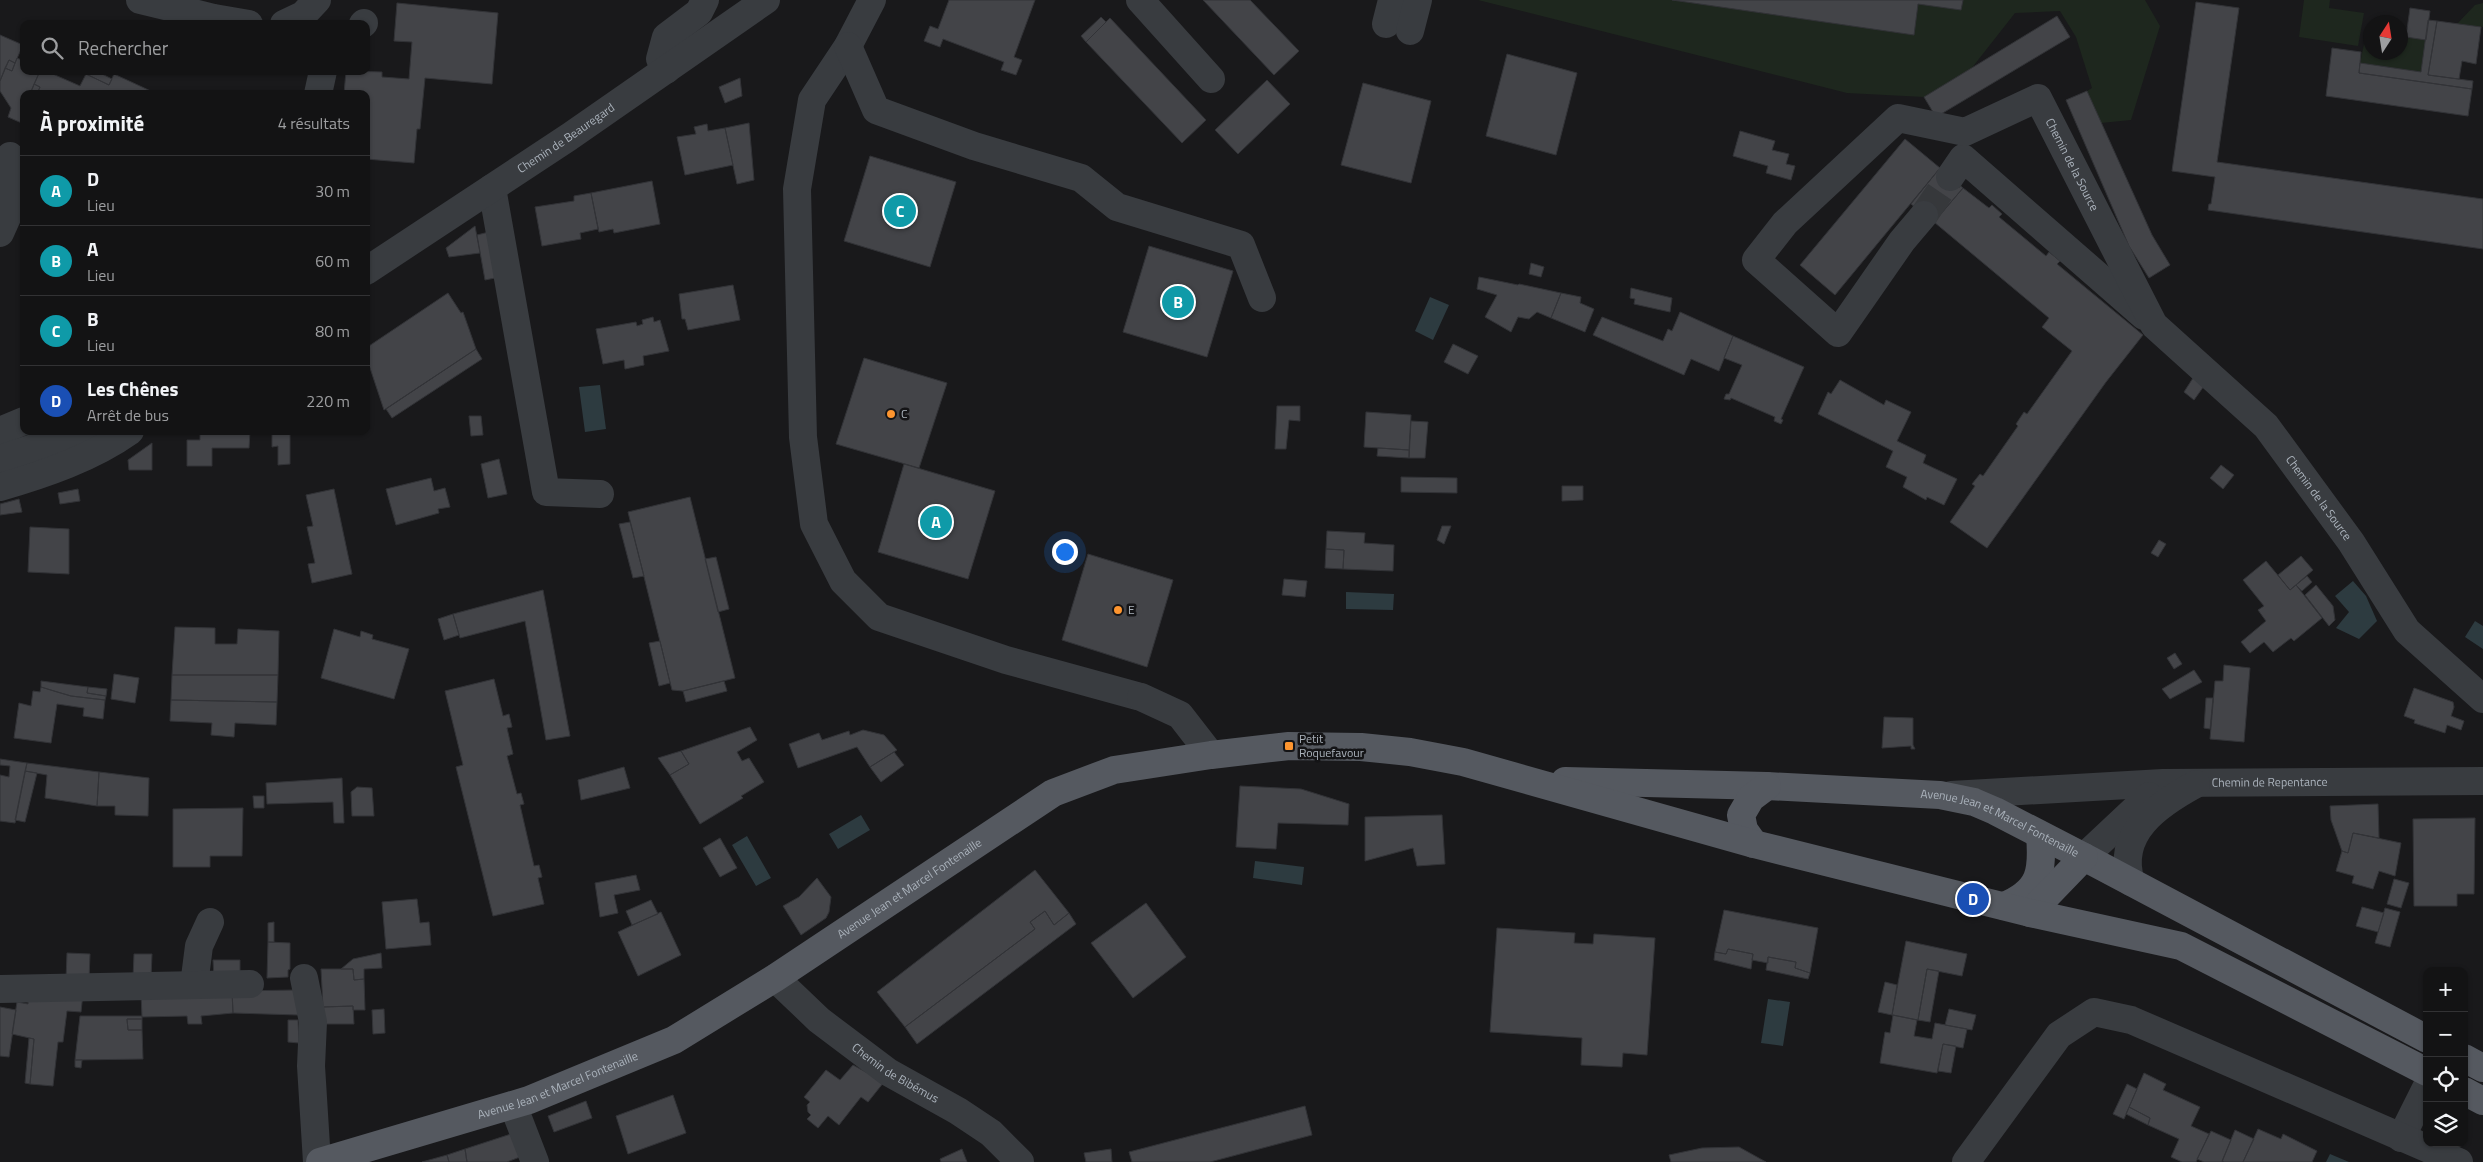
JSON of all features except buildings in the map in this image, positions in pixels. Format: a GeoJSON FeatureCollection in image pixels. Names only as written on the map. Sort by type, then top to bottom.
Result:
{"type":"FeatureCollection","features":[{"type":"Feature","properties":{"kind":"main road","name":"Avenue Jean et Marcel Fontenaille"},"geometry":{"type":"LineString","coordinates":[[319,1162],[513,1105],[589,1077],[674,1040],[774,978],[1053,793],[1114,770],[1211,755],[1289,746],[1361,747],[1410,752],[1463,762],[1754,844],[2017,909],[2181,946],[2423,1070]]}},
{"type":"Feature","properties":{"kind":"main road","name":"Avenue Jean et Marcel Fontenaille"},"geometry":{"type":"LineString","coordinates":[[1527,780],[1767,786],[1940,796],[1974,802],[2084,857],[2423,1037]]}},
{"type":"Feature","properties":{"kind":"main road"},"geometry":{"type":"LineString","coordinates":[[1754,844],[1744,830],[1741,815],[1751,798],[1767,786]]}},
{"type":"Feature","properties":{"kind":"main road"},"geometry":{"type":"LineString","coordinates":[[2017,909],[2022,899],[2035,885],[2041,872],[2040,835]]}},
{"type":"Feature","properties":{"kind":"main road"},"geometry":{"type":"LineString","coordinates":[[2017,909],[2084,857]]}},
{"type":"Feature","properties":{"kind":"main road"},"geometry":{"type":"LineString","coordinates":[[2468,1060],[2483,1068]]}},
{"type":"Feature","properties":{"kind":"main road"},"geometry":{"type":"LineString","coordinates":[[2468,1093],[2483,1101]]}},
{"type":"Feature","properties":{"kind":"street"},"geometry":{"type":"LineString","coordinates":[[140,0],[226,20]]}},
{"type":"Feature","properties":{"kind":"street"},"geometry":{"type":"LineString","coordinates":[[292,20],[303,15],[317,0]]}},
{"type":"Feature","properties":{"kind":"street"},"geometry":{"type":"LineString","coordinates":[[666,70],[660,58],[666,37],[699,12],[705,0]]}},
{"type":"Feature","properties":{"kind":"street"},"geometry":{"type":"LineString","coordinates":[[872,0],[848,46],[812,100],[797,189],[803,437],[814,524],[844,581],[879,617],[1006,660],[1139,697],[1180,715],[1211,755]]}},
{"type":"Feature","properties":{"kind":"street"},"geometry":{"type":"LineString","coordinates":[[1140,0],[1210,79]]}},
{"type":"Feature","properties":{"kind":"street"},"geometry":{"type":"LineString","coordinates":[[1396,18],[1418,0]]}},
{"type":"Feature","properties":{"kind":"street","name":"Chemin de Beauregard"},"geometry":{"type":"LineString","coordinates":[[370,268],[666,70],[764,1]]}},
{"type":"Feature","properties":{"kind":"street"},"geometry":{"type":"LineString","coordinates":[[848,46],[876,110],[974,146],[1081,178],[1117,207],[1241,245],[1262,298]]}},
{"type":"Feature","properties":{"kind":"street"},"geometry":{"type":"LineString","coordinates":[[319,90],[322,75]]}},
{"type":"Feature","properties":{"kind":"street","name":"Chemin de la Source"},"geometry":{"type":"LineString","coordinates":[[1924,215],[1902,241],[1838,333],[1756,260],[1785,223],[1898,118],[1965,132],[2038,98],[2154,325],[2266,426],[2351,542],[2408,631],[2483,698]]}},
{"type":"Feature","properties":{"kind":"street"},"geometry":{"type":"LineString","coordinates":[[3,219],[10,156]]}},
{"type":"Feature","properties":{"kind":"street"},"geometry":{"type":"LineString","coordinates":[[1950,177],[1963,158],[2154,325]]}},
{"type":"Feature","properties":{"kind":"street"},"geometry":{"type":"LineString","coordinates":[[492,188],[546,492],[600,494]]}},
{"type":"Feature","properties":{"kind":"street"},"geometry":{"type":"LineString","coordinates":[[0,431],[20,423]]}},
{"type":"Feature","properties":{"kind":"street"},"geometry":{"type":"LineString","coordinates":[[0,460],[72,435]]}},
{"type":"Feature","properties":{"kind":"street"},"geometry":{"type":"LineString","coordinates":[[0,487],[37,476],[110,446],[125,435]]}},
{"type":"Feature","properties":{"kind":"street","name":"Chemin de Repentance"},"geometry":{"type":"LineString","coordinates":[[1940,796],[2162,783],[2483,781]]}},
{"type":"Feature","properties":{"kind":"street"},"geometry":{"type":"LineString","coordinates":[[2084,857],[2162,783]]}},
{"type":"Feature","properties":{"kind":"street"},"geometry":{"type":"LineString","coordinates":[[2131,882],[2128,872],[2129,850],[2143,820],[2164,802],[2198,783]]}},
{"type":"Feature","properties":{"kind":"street"},"geometry":{"type":"LineString","coordinates":[[194,985],[199,946],[210,922]]}},
{"type":"Feature","properties":{"kind":"street"},"geometry":{"type":"LineString","coordinates":[[304,978],[313,1022],[311,1066],[319,1162]]}},
{"type":"Feature","properties":{"kind":"street","name":"Chemin de Bibémus"},"geometry":{"type":"LineString","coordinates":[[774,978],[819,1020],[873,1061],[888,1072],[958,1111],[991,1133],[1020,1162]]}},
{"type":"Feature","properties":{"kind":"street"},"geometry":{"type":"LineString","coordinates":[[0,989],[250,984]]}},
{"type":"Feature","properties":{"kind":"street"},"geometry":{"type":"LineString","coordinates":[[1966,1162],[2059,1035],[2094,1012],[2131,1020],[2459,1162]]}},
{"type":"Feature","properties":{"kind":"street"},"geometry":{"type":"LineString","coordinates":[[2401,1138],[2423,1094]]}},
{"type":"Feature","properties":{"kind":"street"},"geometry":{"type":"LineString","coordinates":[[513,1105],[534,1162]]}},
{"type":"Feature","properties":{"kind":"shaded area"},"geometry":{"type":"Polygon","coordinates":[[[1478,0],[1672,0],[1914,35],[1918,4],[1961,10],[1963,0],[2145,0],[2160,26],[2131,120],[2101,123],[2087,91],[2092,88],[2076,37],[2060,11],[2015,13],[1971,69],[1924,97],[1847,93],[1478,0]]]}},
{"type":"Feature","properties":{"kind":"shaded area"},"geometry":{"type":"Polygon","coordinates":[[[2304,0],[2330,0],[2329,8],[2364,13],[2358,46],[2299,37],[2304,0]]]}},
{"type":"Feature","properties":{"kind":"shaded area"},"geometry":{"type":"Polygon","coordinates":[[[2483,3],[2483,27],[2457,24],[2475,5],[2483,3]]]}},
{"type":"Feature","properties":{"kind":"shaded area"},"geometry":{"type":"Polygon","coordinates":[[[2408,37],[2426,40],[2421,72],[2360,63],[2363,49],[2363,60],[2408,60],[2408,37]]]}},
{"type":"Feature","properties":{"kind":"shaded area"},"geometry":{"type":"Polygon","coordinates":[[[1430,297],[1449,305],[1433,340],[1415,331],[1430,297]]]}},
{"type":"Feature","properties":{"kind":"shaded area"},"geometry":{"type":"Polygon","coordinates":[[[600,385],[606,429],[585,432],[579,387],[600,385]]]}},
{"type":"Feature","properties":{"kind":"shaded area"},"geometry":{"type":"Polygon","coordinates":[[[2353,581],[2366,596],[2377,621],[2359,639],[2336,628],[2349,612],[2335,596],[2353,581]]]}},
{"type":"Feature","properties":{"kind":"shaded area"},"geometry":{"type":"Polygon","coordinates":[[[1346,592],[1394,594],[1393,610],[1346,609],[1346,592]]]}},
{"type":"Feature","properties":{"kind":"shaded area"},"geometry":{"type":"Polygon","coordinates":[[[2475,621],[2483,626],[2483,649],[2465,637],[2475,621]]]}},
{"type":"Feature","properties":{"kind":"shaded area"},"geometry":{"type":"Polygon","coordinates":[[[861,815],[870,830],[838,849],[829,834],[861,815]]]}},
{"type":"Feature","properties":{"kind":"shaded area"},"geometry":{"type":"Polygon","coordinates":[[[747,836],[771,878],[756,886],[732,845],[747,836]]]}},
{"type":"Feature","properties":{"kind":"shaded area"},"geometry":{"type":"Polygon","coordinates":[[[1255,861],[1304,867],[1302,885],[1253,878],[1255,861]]]}},
{"type":"Feature","properties":{"kind":"shaded area"},"geometry":{"type":"Polygon","coordinates":[[[1768,999],[1790,1002],[1783,1046],[1761,1043],[1768,999]]]}},
{"type":"Feature","properties":{"kind":"shaded area"},"geometry":{"type":"Polygon","coordinates":[[[2330,1154],[2349,1162],[2326,1162],[2330,1154]]]}},
{"type":"Feature","properties":{"kind":"tunnel"},"geometry":{"type":"LineString","coordinates":[[1924,215],[1950,177]]}},
{"type":"Feature","properties":{"kind":"place","name":"B"},"geometry":{"type":"Point","coordinates":[900,211]}},
{"type":"Feature","properties":{"kind":"place","name":"A"},"geometry":{"type":"Point","coordinates":[1178,302]}},
{"type":"Feature","properties":{"kind":"place","name":"C"},"geometry":{"type":"Point","coordinates":[891,414]}},
{"type":"Feature","properties":{"kind":"place","name":"D"},"geometry":{"type":"Point","coordinates":[936,522]}},
{"type":"Feature","properties":{"kind":"place","name":"E"},"geometry":{"type":"Point","coordinates":[1118,610]}},
{"type":"Feature","properties":{"kind":"place","name":"Petit Roquefavour"},"geometry":{"type":"Point","coordinates":[1289,746]}},
{"type":"Feature","properties":{"kind":"place","name":"Les Chênes"},"geometry":{"type":"Point","coordinates":[1973,899]}}]}
